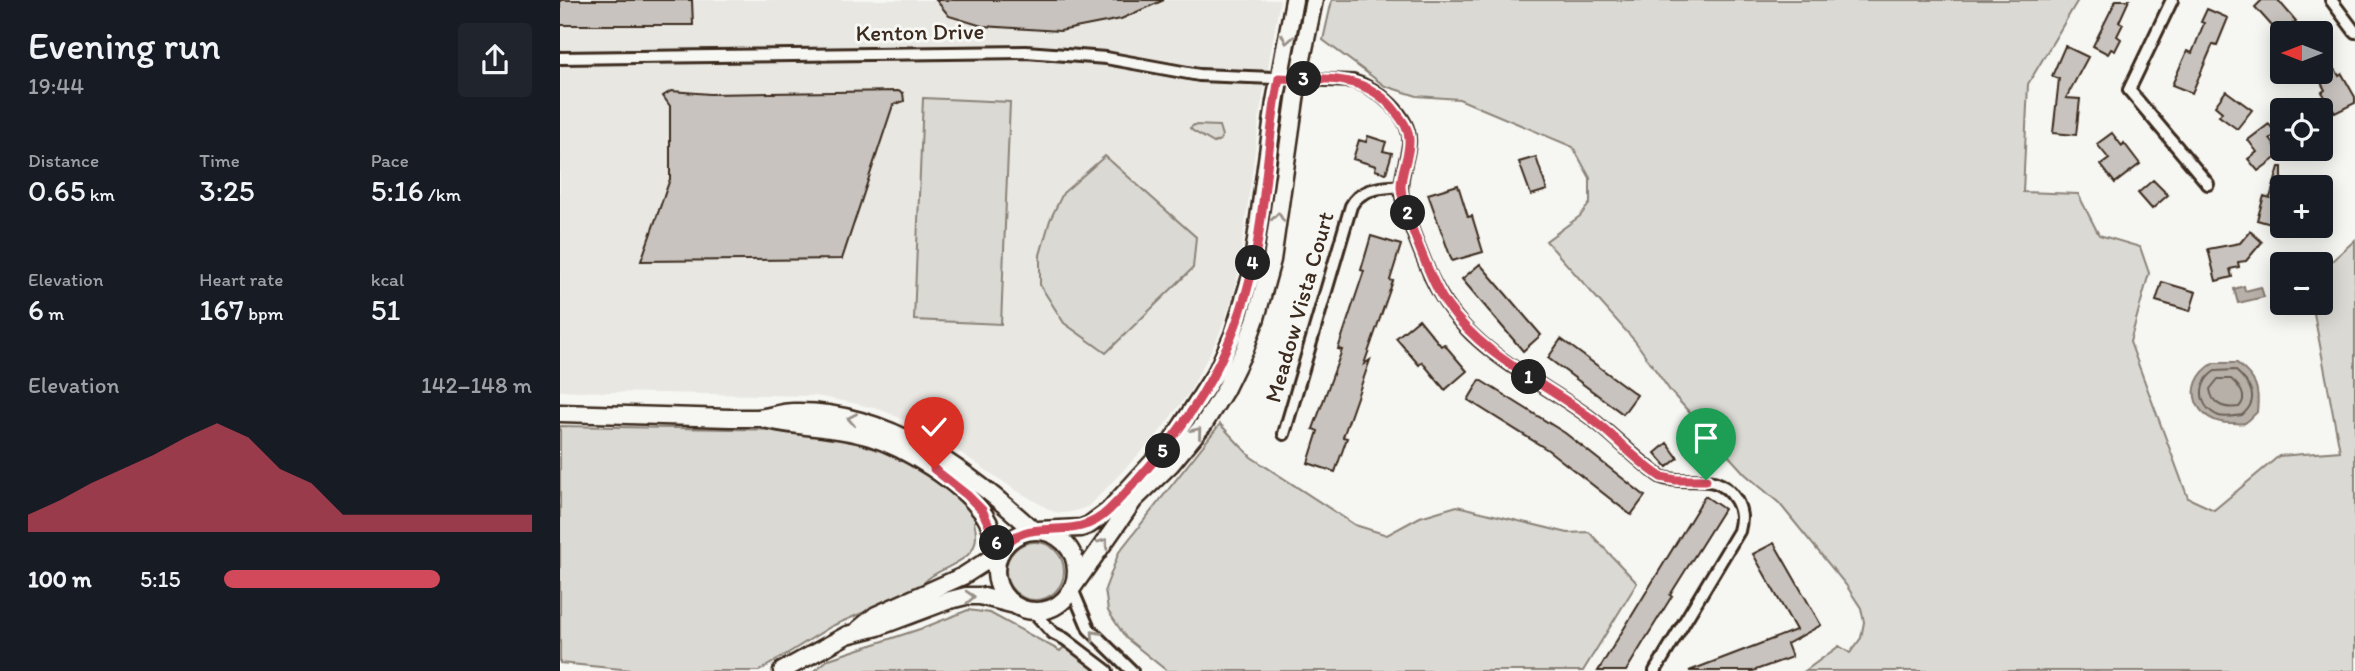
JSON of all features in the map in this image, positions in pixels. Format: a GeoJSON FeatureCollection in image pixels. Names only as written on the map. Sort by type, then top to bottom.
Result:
{"type":"FeatureCollection","features":[{"type":"Feature","properties":{"kind":"main road"},"geometry":{"type":"LineString","coordinates":[[782,671],[857,630],[876,615],[963,576],[1000,552],[1015,536],[1036,530],[1081,528],[1089,525],[1108,511],[1172,441],[1217,371],[1233,335],[1251,276],[1279,78],[1294,0]]}},
{"type":"Feature","properties":{"kind":"main road"},"geometry":{"type":"LineString","coordinates":[[857,630],[878,627],[966,596],[989,597],[1033,611],[1057,606],[1067,597],[1134,500],[1171,464],[1204,424],[1225,390],[1245,349],[1269,272],[1298,79],[1314,0]]}},
{"type":"Feature","properties":{"kind":"main road"},"geometry":{"type":"LineString","coordinates":[[560,413],[758,418],[791,412],[818,413],[874,424],[914,441],[946,461],[1036,530],[1062,539],[1075,561],[1076,574],[1072,588]]}},
{"type":"Feature","properties":{"kind":"main road"},"geometry":{"type":"LineString","coordinates":[[758,418],[791,426],[820,426],[871,437],[934,469],[976,505],[987,519],[1000,552],[996,564],[999,587],[1014,605]]}},
{"type":"Feature","properties":{"kind":"street"},"geometry":{"type":"LineString","coordinates":[[2172,0],[2129,90],[2208,184]]}},
{"type":"Feature","properties":{"kind":"street"},"geometry":{"type":"LineString","coordinates":[[2331,0],[2355,32]]}},
{"type":"Feature","properties":{"kind":"street","name":"Kenton Drive"},"geometry":{"type":"LineString","coordinates":[[560,58],[1026,52],[1106,58],[1199,75],[1353,81],[1374,90],[1388,101],[1408,130],[1410,141],[1401,186]]}},
{"type":"Feature","properties":{"kind":"street"},"geometry":{"type":"LineString","coordinates":[[1401,186],[1402,199],[1444,302],[1478,341],[1589,417],[1661,477],[1717,483],[1731,493],[1739,505],[1742,521],[1739,531],[1655,671]]}},
{"type":"Feature","properties":{"kind":"street","name":"Meadow Vista Court"},"geometry":{"type":"LineString","coordinates":[[1284,434],[1351,206],[1358,195],[1367,191],[1401,186]]}},
{"type":"Feature","properties":{"kind":"street"},"geometry":{"type":"LineString","coordinates":[[1072,588],[1089,629],[1132,671]]}},
{"type":"Feature","properties":{"kind":"street"},"geometry":{"type":"LineString","coordinates":[[1033,611],[1053,633],[1107,671]]}},
{"type":"Feature","properties":{"kind":"shaded area"},"geometry":{"type":"Polygon","coordinates":[[[560,0],[1280,0],[1232,300],[1217,339],[1190,391],[1158,434],[1089,506],[1060,513],[1014,489],[929,431],[882,410],[816,396],[560,391],[560,0]]]}},
{"type":"Feature","properties":{"kind":"shaded area"},"geometry":{"type":"Polygon","coordinates":[[[1332,0],[2078,0],[2028,84],[2023,192],[2078,194],[2099,235],[2140,247],[2149,273],[2130,342],[2188,498],[2214,510],[2279,456],[2340,451],[2314,315],[2333,315],[2333,260],[2355,240],[2355,671],[1805,671],[1839,646],[1850,653],[1861,638],[1864,622],[1861,608],[1846,585],[1779,503],[1745,474],[1671,392],[1635,341],[1546,241],[1580,216],[1590,203],[1590,178],[1573,147],[1459,99],[1417,96],[1385,86],[1323,40],[1332,0]]]}},
{"type":"Feature","properties":{"kind":"shaded area"},"geometry":{"type":"Polygon","coordinates":[[[923,98],[1010,102],[1001,324],[914,320],[923,98]]]}},
{"type":"Feature","properties":{"kind":"shaded area"},"geometry":{"type":"Polygon","coordinates":[[[1194,125],[1219,126],[1222,136],[1214,143],[1193,131],[1190,128],[1194,125]]]}},
{"type":"Feature","properties":{"kind":"shaded area"},"geometry":{"type":"Polygon","coordinates":[[[1105,156],[1196,237],[1193,268],[1106,353],[1064,323],[1040,285],[1040,255],[1050,220],[1063,193],[1105,156]]]}},
{"type":"Feature","properties":{"kind":"shaded area"},"geometry":{"type":"Polygon","coordinates":[[[1220,424],[1251,457],[1355,525],[1387,535],[1420,517],[1457,506],[1568,533],[1589,532],[1637,583],[1583,671],[1167,671],[1126,638],[1108,611],[1105,589],[1119,552],[1220,424]]]}},
{"type":"Feature","properties":{"kind":"shaded area"},"geometry":{"type":"Polygon","coordinates":[[[560,426],[785,430],[840,436],[884,450],[937,476],[980,519],[974,522],[976,537],[973,548],[967,556],[927,579],[920,588],[832,626],[759,671],[642,671],[560,663],[560,426]]]}},
{"type":"Feature","properties":{"kind":"shaded area"},"geometry":{"type":"Polygon","coordinates":[[[1035,542],[1046,544],[1059,555],[1064,571],[1062,582],[1051,595],[1035,600],[1024,598],[1011,587],[1006,571],[1008,560],[1019,547],[1035,542]]]}},
{"type":"Feature","properties":{"kind":"shaded area"},"geometry":{"type":"Polygon","coordinates":[[[968,610],[990,613],[1060,651],[1064,647],[1098,671],[814,671],[829,659],[968,610]]]}},
{"type":"Feature","properties":{"kind":"water"},"geometry":{"type":"Polygon","coordinates":[[[2244,286],[2245,291],[2261,287],[2264,297],[2238,303],[2234,289],[2244,286]]]}},
{"type":"Feature","properties":{"kind":"water"},"geometry":{"type":"Polygon","coordinates":[[[2214,363],[2237,363],[2255,384],[2258,396],[2257,412],[2245,423],[2220,422],[2209,417],[2196,402],[2197,382],[2203,372],[2214,363]]]}},
{"type":"Feature","properties":{"kind":"building"},"geometry":{"type":"Polygon","coordinates":[[[560,0],[692,0],[693,25],[560,25],[560,0]]]}},
{"type":"Feature","properties":{"kind":"building"},"geometry":{"type":"Polygon","coordinates":[[[936,0],[1164,0],[1121,19],[1060,31],[982,26],[949,16],[936,0]]]}},
{"type":"Feature","properties":{"kind":"building"},"geometry":{"type":"Polygon","coordinates":[[[2116,0],[2129,0],[2119,22],[2123,24],[2117,36],[2121,39],[2115,51],[2111,49],[2108,54],[2093,46],[2116,0]]]}},
{"type":"Feature","properties":{"kind":"building"},"geometry":{"type":"Polygon","coordinates":[[[2262,0],[2278,0],[2296,21],[2270,21],[2270,24],[2255,7],[2262,0]]]}},
{"type":"Feature","properties":{"kind":"building"},"geometry":{"type":"Polygon","coordinates":[[[2207,9],[2228,18],[2217,45],[2213,44],[2192,93],[2172,85],[2187,51],[2192,53],[2207,9]]]}},
{"type":"Feature","properties":{"kind":"building"},"geometry":{"type":"Polygon","coordinates":[[[2065,46],[2088,57],[2066,98],[2080,99],[2076,135],[2053,133],[2059,79],[2052,76],[2065,46]]]}},
{"type":"Feature","properties":{"kind":"building"},"geometry":{"type":"Polygon","coordinates":[[[2333,70],[2339,76],[2342,74],[2355,97],[2355,103],[2335,113],[2333,98],[2326,98],[2322,92],[2325,90],[2322,84],[2333,84],[2333,70]]]}},
{"type":"Feature","properties":{"kind":"building"},"geometry":{"type":"Polygon","coordinates":[[[671,91],[710,94],[903,93],[904,101],[893,105],[842,259],[641,261],[670,179],[670,106],[663,96],[671,91]]]}},
{"type":"Feature","properties":{"kind":"building"},"geometry":{"type":"Polygon","coordinates":[[[2226,91],[2252,110],[2237,129],[2219,116],[2222,112],[2215,106],[2226,91]]]}},
{"type":"Feature","properties":{"kind":"building"},"geometry":{"type":"Polygon","coordinates":[[[2269,124],[2272,161],[2258,171],[2248,159],[2257,152],[2248,140],[2269,124]]]}},
{"type":"Feature","properties":{"kind":"building"},"geometry":{"type":"Polygon","coordinates":[[[2112,133],[2122,146],[2124,143],[2140,164],[2115,183],[2101,165],[2109,159],[2097,144],[2112,133]]]}},
{"type":"Feature","properties":{"kind":"building"},"geometry":{"type":"Polygon","coordinates":[[[1368,136],[1386,142],[1383,151],[1392,153],[1386,173],[1375,170],[1376,166],[1353,159],[1359,140],[1366,142],[1368,136]]]}},
{"type":"Feature","properties":{"kind":"building"},"geometry":{"type":"Polygon","coordinates":[[[1536,157],[1547,190],[1531,195],[1519,162],[1536,157]]]}},
{"type":"Feature","properties":{"kind":"building"},"geometry":{"type":"Polygon","coordinates":[[[2279,167],[2282,167],[2282,175],[2277,175],[2279,167]]]}},
{"type":"Feature","properties":{"kind":"building"},"geometry":{"type":"Polygon","coordinates":[[[2153,180],[2168,195],[2152,209],[2138,193],[2153,180]]]}},
{"type":"Feature","properties":{"kind":"building"},"geometry":{"type":"Polygon","coordinates":[[[1458,185],[1468,217],[1472,216],[1483,252],[1452,261],[1428,194],[1458,185]]]}},
{"type":"Feature","properties":{"kind":"building"},"geometry":{"type":"Polygon","coordinates":[[[2264,196],[2270,198],[2270,224],[2257,220],[2264,196]]]}},
{"type":"Feature","properties":{"kind":"building"},"geometry":{"type":"Polygon","coordinates":[[[2250,231],[2262,242],[2246,261],[2238,262],[2239,267],[2230,269],[2232,277],[2216,281],[2208,249],[2240,243],[2250,231]]]}},
{"type":"Feature","properties":{"kind":"building"},"geometry":{"type":"Polygon","coordinates":[[[1371,236],[1401,245],[1390,280],[1393,281],[1364,364],[1370,360],[1343,437],[1347,438],[1335,472],[1308,463],[1318,431],[1313,429],[1342,350],[1338,349],[1364,271],[1361,270],[1371,236]]]}},
{"type":"Feature","properties":{"kind":"building"},"geometry":{"type":"Polygon","coordinates":[[[1480,264],[1541,335],[1523,351],[1462,279],[1480,264]]]}},
{"type":"Feature","properties":{"kind":"building"},"geometry":{"type":"Polygon","coordinates":[[[2162,282],[2196,292],[2190,311],[2156,301],[2162,282]]]}},
{"type":"Feature","properties":{"kind":"building"},"geometry":{"type":"Polygon","coordinates":[[[1419,319],[1441,346],[1444,344],[1467,371],[1445,390],[1422,362],[1419,365],[1396,338],[1419,319]]]}},
{"type":"Feature","properties":{"kind":"building"},"geometry":{"type":"Polygon","coordinates":[[[1561,339],[1637,395],[1623,414],[1548,358],[1561,339]]]}},
{"type":"Feature","properties":{"kind":"building"},"geometry":{"type":"Polygon","coordinates":[[[1480,380],[1565,433],[1645,496],[1631,515],[1548,450],[1468,400],[1480,380]]]}},
{"type":"Feature","properties":{"kind":"building"},"geometry":{"type":"Polygon","coordinates":[[[1667,443],[1678,458],[1667,467],[1655,453],[1667,443]]]}},
{"type":"Feature","properties":{"kind":"building"},"geometry":{"type":"Polygon","coordinates":[[[1705,496],[1724,509],[1670,595],[1672,596],[1626,671],[1598,671],[1705,496]]]}},
{"type":"Feature","properties":{"kind":"building"},"geometry":{"type":"Polygon","coordinates":[[[1774,543],[1821,625],[1787,644],[1792,657],[1753,671],[1689,671],[1796,630],[1753,554],[1774,543]]]}},
{"type":"Feature","properties":{"kind":"route"},"geometry":{"type":"LineString","coordinates":[[934,469],[982,510],[1001,551],[1006,543],[1026,531],[1069,530],[1089,525],[1108,511],[1158,457],[1172,441],[1217,371],[1243,304],[1255,254],[1279,78],[1353,81],[1374,90],[1388,101],[1408,130],[1410,141],[1402,177],[1402,199],[1431,275],[1444,302],[1457,320],[1497,356],[1589,417],[1661,477],[1668,480],[1706,480]]}}]}
